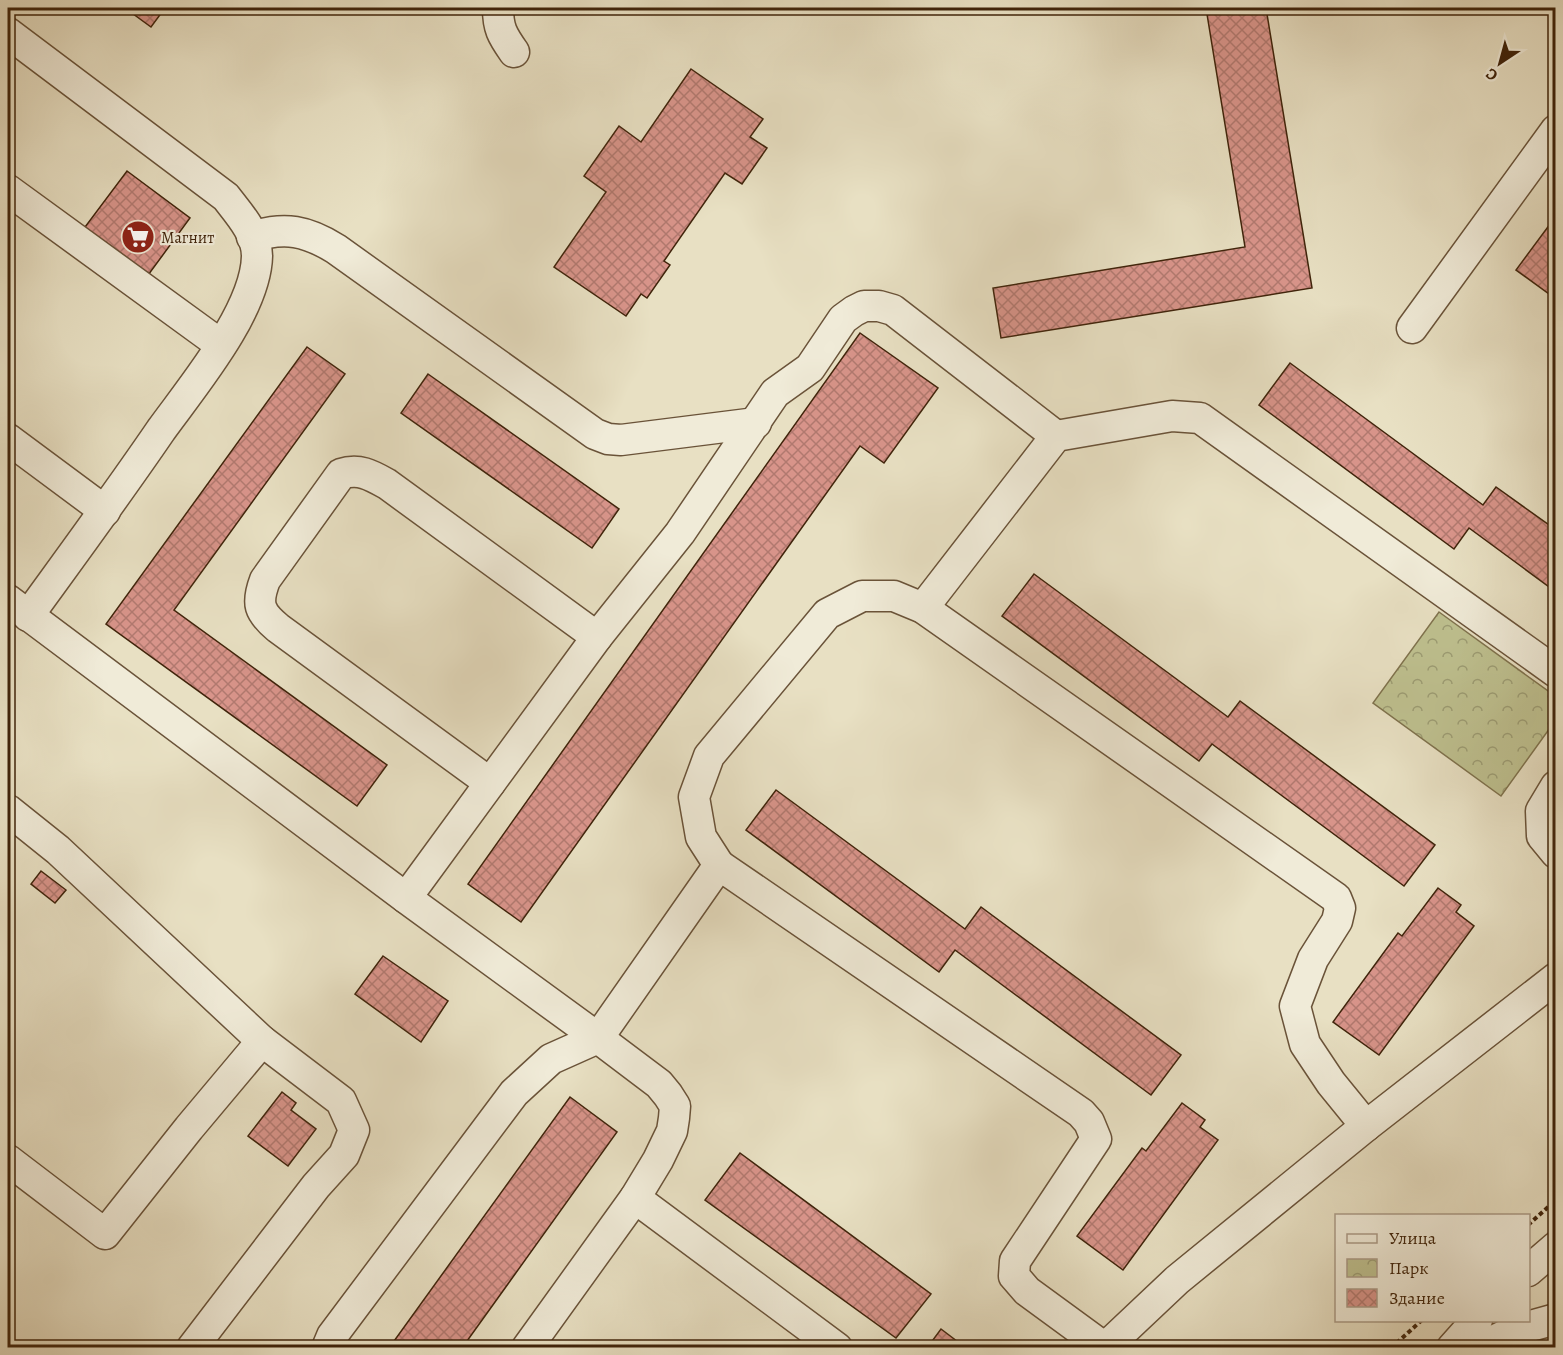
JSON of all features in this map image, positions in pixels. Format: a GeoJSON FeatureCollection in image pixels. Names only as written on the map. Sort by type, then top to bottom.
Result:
{"type":"FeatureCollection","features":[{"type":"Feature","properties":{"kind":"street"},"geometry":{"type":"LineString","coordinates":[[498,8],[498,24],[514,52]]}},
{"type":"Feature","properties":{"kind":"street"},"geometry":{"type":"LineString","coordinates":[[8,33],[226,197],[249,226],[257,255],[253,283],[221,345],[105,511],[18,608],[659,1084],[675,1106],[672,1131],[635,1198],[527,1347]]}},
{"type":"Feature","properties":{"kind":"street"},"geometry":{"type":"LineString","coordinates":[[1412,328],[1556,130]]}},
{"type":"Feature","properties":{"kind":"street"},"geometry":{"type":"LineString","coordinates":[[8,190],[221,345]]}},
{"type":"Feature","properties":{"kind":"street"},"geometry":{"type":"LineString","coordinates":[[252,237],[279,230],[317,237],[595,434],[608,439],[621,440],[756,423]]}},
{"type":"Feature","properties":{"kind":"street"},"geometry":{"type":"LineString","coordinates":[[406,898],[597,636],[680,533],[775,393],[810,368],[843,319],[864,306],[879,306],[893,310],[1056,436]]}},
{"type":"Feature","properties":{"kind":"street"},"geometry":{"type":"LineString","coordinates":[[923,608],[1056,436],[1172,416],[1200,418],[1556,672]]}},
{"type":"Feature","properties":{"kind":"street"},"geometry":{"type":"LineString","coordinates":[[8,439],[105,511]]}},
{"type":"Feature","properties":{"kind":"street"},"geometry":{"type":"LineString","coordinates":[[490,783],[278,628],[267,619],[261,609],[260,594],[265,580],[341,474],[351,471],[363,472],[387,484],[597,636]]}},
{"type":"Feature","properties":{"kind":"street"},"geometry":{"type":"LineString","coordinates":[[1366,1126],[1331,1083],[1305,1044],[1295,1006],[1313,959],[1337,921],[1340,908],[1335,898],[923,608],[894,596],[862,596],[827,615],[709,756],[694,797],[701,837],[719,866],[1081,1113],[1089,1122],[1096,1139],[1016,1261],[1014,1276],[1027,1291],[1105,1347],[1177,1280],[1366,1126],[1556,978]]}},
{"type":"Feature","properties":{"kind":"street"},"geometry":{"type":"LineString","coordinates":[[1556,786],[1540,811],[1542,836],[1556,853]]}},
{"type":"Feature","properties":{"kind":"street"},"geometry":{"type":"LineString","coordinates":[[8,810],[58,850],[262,1041],[341,1101],[354,1130],[344,1155],[316,1186],[192,1347]]}},
{"type":"Feature","properties":{"kind":"street"},"geometry":{"type":"LineString","coordinates":[[327,1347],[332,1336],[514,1093],[551,1059],[598,1038],[719,866]]}},
{"type":"Feature","properties":{"kind":"street"},"geometry":{"type":"LineString","coordinates":[[8,1160],[105,1234],[262,1041]]}},
{"type":"Feature","properties":{"kind":"street"},"geometry":{"type":"LineString","coordinates":[[635,1198],[837,1347]]}},
{"type":"Feature","properties":{"kind":"street"},"geometry":{"type":"LineString","coordinates":[[1530,1269],[1556,1248]]}},
{"type":"Feature","properties":{"kind":"street"},"geometry":{"type":"LineString","coordinates":[[1479,1347],[1516,1329],[1556,1320]]}},
{"type":"Feature","properties":{"kind":"street"},"geometry":{"type":"LineString","coordinates":[[1452,1347],[1475,1322]]}},
{"type":"Feature","properties":{"kind":"path"},"geometry":{"type":"LineString","coordinates":[[1530,1223],[1556,1200]]}},
{"type":"Feature","properties":{"kind":"path"},"geometry":{"type":"LineString","coordinates":[[1392,1347],[1420,1322]]}},
{"type":"Feature","properties":{"kind":"green space"},"geometry":{"type":"Polygon","coordinates":[[[1439,612],[1555,696],[1555,721],[1501,796],[1373,703],[1439,612]]]}},
{"type":"Feature","properties":{"kind":"building"},"geometry":{"type":"Polygon","coordinates":[[[125,8],[165,8],[151,27],[125,8]]]}},
{"type":"Feature","properties":{"kind":"building"},"geometry":{"type":"Polygon","coordinates":[[[1206,8],[1266,8],[1312,288],[1001,338],[993,288],[1245,247],[1206,8]]]}},
{"type":"Feature","properties":{"kind":"building"},"geometry":{"type":"Polygon","coordinates":[[[691,69],[763,119],[750,137],[767,148],[742,184],[725,173],[664,261],[670,265],[647,298],[641,294],[626,316],[554,267],[606,192],[584,176],[619,126],[641,142],[691,69]]]}},
{"type":"Feature","properties":{"kind":"building"},"geometry":{"type":"Polygon","coordinates":[[[127,171],[190,218],[143,282],[79,235],[127,171]]]}},
{"type":"Feature","properties":{"kind":"building"},"geometry":{"type":"Polygon","coordinates":[[[1556,216],[1556,299],[1516,270],[1556,216]]]}},
{"type":"Feature","properties":{"kind":"building"},"geometry":{"type":"Polygon","coordinates":[[[860,333],[938,388],[884,463],[860,446],[521,922],[468,884],[860,333]]]}},
{"type":"Feature","properties":{"kind":"building"},"geometry":{"type":"Polygon","coordinates":[[[307,347],[345,374],[174,610],[387,765],[357,806],[106,624],[307,347]]]}},
{"type":"Feature","properties":{"kind":"building"},"geometry":{"type":"Polygon","coordinates":[[[1290,363],[1483,505],[1496,487],[1556,530],[1556,592],[1469,528],[1454,549],[1259,405],[1290,363]]]}},
{"type":"Feature","properties":{"kind":"building"},"geometry":{"type":"Polygon","coordinates":[[[428,374],[619,509],[592,548],[401,413],[428,374]]]}},
{"type":"Feature","properties":{"kind":"building"},"geometry":{"type":"Polygon","coordinates":[[[1034,574],[1228,717],[1240,701],[1435,845],[1404,886],[1212,744],[1199,761],[1002,616],[1034,574]]]}},
{"type":"Feature","properties":{"kind":"building"},"geometry":{"type":"Polygon","coordinates":[[[776,790],[965,929],[981,907],[1181,1055],[1151,1095],[955,950],[939,972],[746,830],[776,790]]]}},
{"type":"Feature","properties":{"kind":"building"},"geometry":{"type":"Polygon","coordinates":[[[41,871],[66,890],[55,903],[31,884],[41,871]]]}},
{"type":"Feature","properties":{"kind":"building"},"geometry":{"type":"Polygon","coordinates":[[[1438,888],[1461,905],[1456,912],[1474,926],[1379,1055],[1333,1022],[1398,933],[1402,936],[1438,888]]]}},
{"type":"Feature","properties":{"kind":"building"},"geometry":{"type":"Polygon","coordinates":[[[383,956],[448,1001],[421,1042],[355,994],[383,956]]]}},
{"type":"Feature","properties":{"kind":"building"},"geometry":{"type":"Polygon","coordinates":[[[282,1092],[296,1103],[291,1110],[316,1129],[288,1166],[248,1136],[282,1092]]]}},
{"type":"Feature","properties":{"kind":"building"},"geometry":{"type":"Polygon","coordinates":[[[570,1097],[617,1132],[462,1348],[389,1348],[570,1097]]]}},
{"type":"Feature","properties":{"kind":"building"},"geometry":{"type":"Polygon","coordinates":[[[1182,1103],[1205,1120],[1200,1127],[1218,1140],[1123,1270],[1077,1236],[1142,1148],[1146,1151],[1182,1103]]]}},
{"type":"Feature","properties":{"kind":"building"},"geometry":{"type":"Polygon","coordinates":[[[740,1153],[931,1294],[896,1338],[705,1200],[740,1153]]]}},
{"type":"Feature","properties":{"kind":"building"},"geometry":{"type":"Polygon","coordinates":[[[941,1329],[966,1348],[927,1348],[941,1329]]]}},
{"type":"Feature","properties":{"kind":"place","name":"Магнит"},"geometry":{"type":"Point","coordinates":[138,237]}}]}
